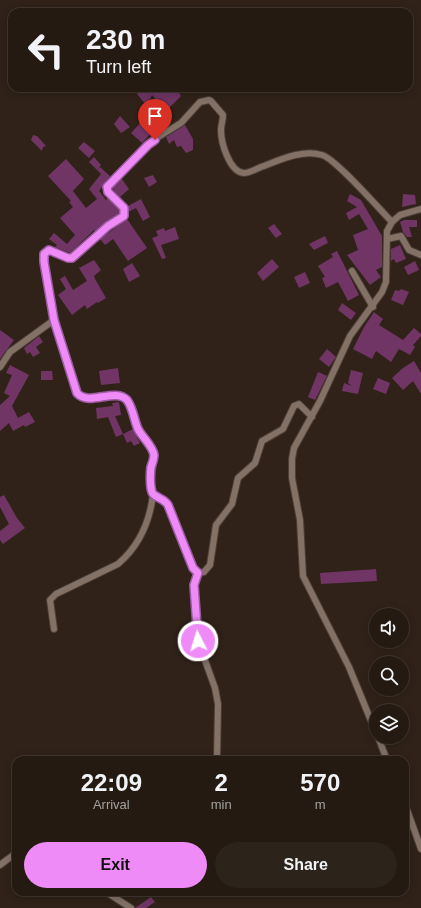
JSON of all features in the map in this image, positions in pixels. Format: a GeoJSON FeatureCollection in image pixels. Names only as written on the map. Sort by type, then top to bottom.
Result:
{"type":"FeatureCollection","features":[{"type":"Feature","properties":{"kind":"street"},"geometry":{"type":"LineString","coordinates":[[54,629],[50,600],[56,594],[118,564],[124,558],[147,523],[151,512],[153,494],[151,470],[154,454],[138,429],[129,404],[124,398],[118,396],[86,398],[79,395],[76,390],[54,320],[44,254],[52,250],[68,258],[72,258],[108,226],[123,217],[125,213],[124,208],[108,192],[108,185],[150,142],[177,127],[196,105],[204,100],[212,101],[223,115],[221,129],[224,152],[238,171],[246,173],[285,158],[300,154],[312,153],[323,155],[330,158],[392,222]]}},
{"type":"Feature","properties":{"kind":"street"},"geometry":{"type":"LineString","coordinates":[[369,716],[349,667],[303,576],[300,520],[292,478],[292,459],[294,448],[312,417],[350,336],[373,307],[382,292],[386,282],[387,232],[392,222],[400,215],[421,209]]}},
{"type":"Feature","properties":{"kind":"street"},"geometry":{"type":"LineString","coordinates":[[387,239],[401,236],[409,250],[421,255]]}},
{"type":"Feature","properties":{"kind":"street"},"geometry":{"type":"LineString","coordinates":[[352,271],[373,307]]}},
{"type":"Feature","properties":{"kind":"street"},"geometry":{"type":"LineString","coordinates":[[0,367],[10,352],[54,320]]}},
{"type":"Feature","properties":{"kind":"street"},"geometry":{"type":"LineString","coordinates":[[198,573],[204,572],[210,565],[216,525],[232,504],[237,481],[240,476],[255,463],[262,441],[285,428],[294,406],[299,404],[312,417]]}},
{"type":"Feature","properties":{"kind":"street"},"geometry":{"type":"LineString","coordinates":[[153,494],[163,499],[168,505],[193,568],[198,573]]}},
{"type":"Feature","properties":{"kind":"street"},"geometry":{"type":"LineString","coordinates":[[198,573],[194,585],[198,641],[215,688],[218,704],[217,756]]}},
{"type":"Feature","properties":{"kind":"street"},"geometry":{"type":"LineString","coordinates":[[381,744],[385,756]]}},
{"type":"Feature","properties":{"kind":"street"},"geometry":{"type":"LineString","coordinates":[[409,815],[421,849]]}},
{"type":"Feature","properties":{"kind":"street"},"geometry":{"type":"LineString","coordinates":[[0,864],[12,856]]}},
{"type":"Feature","properties":{"kind":"street"},"geometry":{"type":"LineString","coordinates":[[112,896],[131,908]]}},
{"type":"Feature","properties":{"kind":"building"},"geometry":{"type":"Polygon","coordinates":[[[138,92],[178,92],[181,96],[167,110],[159,99],[158,102],[152,95],[147,106],[137,94],[138,92]]]}},
{"type":"Feature","properties":{"kind":"building"},"geometry":{"type":"Polygon","coordinates":[[[120,116],[130,127],[121,133],[114,124],[120,116]]]}},
{"type":"Feature","properties":{"kind":"building"},"geometry":{"type":"Polygon","coordinates":[[[143,120],[154,130],[142,143],[131,133],[143,120]]]}},
{"type":"Feature","properties":{"kind":"building"},"geometry":{"type":"Polygon","coordinates":[[[185,125],[193,139],[193,150],[186,153],[181,146],[177,147],[174,140],[169,144],[166,137],[185,125]]]}},
{"type":"Feature","properties":{"kind":"building"},"geometry":{"type":"Polygon","coordinates":[[[33,135],[37,136],[46,146],[43,147],[42,151],[31,140],[33,135]]]}},
{"type":"Feature","properties":{"kind":"building"},"geometry":{"type":"Polygon","coordinates":[[[84,142],[95,151],[89,158],[78,148],[84,142]]]}},
{"type":"Feature","properties":{"kind":"building"},"geometry":{"type":"Polygon","coordinates":[[[94,157],[101,165],[97,170],[89,162],[94,157]]]}},
{"type":"Feature","properties":{"kind":"building"},"geometry":{"type":"Polygon","coordinates":[[[66,159],[84,179],[73,191],[86,208],[97,199],[89,189],[101,174],[97,170],[100,167],[110,176],[99,191],[106,200],[108,198],[120,210],[120,214],[95,231],[94,230],[70,253],[55,247],[57,245],[49,239],[54,233],[67,244],[75,235],[60,218],[73,207],[69,202],[71,201],[48,176],[66,159]]]}},
{"type":"Feature","properties":{"kind":"building"},"geometry":{"type":"Polygon","coordinates":[[[153,175],[157,182],[149,187],[144,178],[153,175]]]}},
{"type":"Feature","properties":{"kind":"building"},"geometry":{"type":"Polygon","coordinates":[[[121,178],[129,189],[120,197],[112,187],[121,178]]]}},
{"type":"Feature","properties":{"kind":"building"},"geometry":{"type":"Polygon","coordinates":[[[350,194],[361,200],[382,236],[382,267],[376,270],[381,277],[370,285],[347,255],[358,250],[353,235],[368,229],[359,214],[349,220],[346,213],[357,207],[347,201],[350,194]]]}},
{"type":"Feature","properties":{"kind":"building"},"geometry":{"type":"Polygon","coordinates":[[[403,194],[415,195],[416,204],[402,207],[403,194]]]}},
{"type":"Feature","properties":{"kind":"building"},"geometry":{"type":"Polygon","coordinates":[[[141,199],[150,217],[143,221],[136,208],[128,212],[128,206],[141,199]]]}},
{"type":"Feature","properties":{"kind":"building"},"geometry":{"type":"Polygon","coordinates":[[[127,219],[147,248],[128,261],[113,239],[105,245],[100,239],[127,219]]]}},
{"type":"Feature","properties":{"kind":"building"},"geometry":{"type":"Polygon","coordinates":[[[404,220],[417,220],[417,227],[409,227],[412,237],[407,237],[403,232],[400,222],[404,220]]]}},
{"type":"Feature","properties":{"kind":"building"},"geometry":{"type":"Polygon","coordinates":[[[274,224],[282,234],[276,238],[268,228],[274,224]]]}},
{"type":"Feature","properties":{"kind":"building"},"geometry":{"type":"Polygon","coordinates":[[[175,227],[179,239],[161,245],[166,258],[162,259],[152,238],[158,236],[156,231],[164,228],[165,231],[175,227]]]}},
{"type":"Feature","properties":{"kind":"building"},"geometry":{"type":"Polygon","coordinates":[[[325,236],[328,243],[314,250],[309,244],[325,236]]]}},
{"type":"Feature","properties":{"kind":"building"},"geometry":{"type":"Polygon","coordinates":[[[400,245],[406,259],[396,263],[394,259],[391,261],[391,249],[400,245]]]}},
{"type":"Feature","properties":{"kind":"building"},"geometry":{"type":"Polygon","coordinates":[[[337,251],[359,295],[348,301],[338,282],[326,288],[322,278],[325,277],[318,266],[333,257],[331,254],[337,251]]]}},
{"type":"Feature","properties":{"kind":"building"},"geometry":{"type":"Polygon","coordinates":[[[272,259],[279,267],[263,281],[257,273],[272,259]]]}},
{"type":"Feature","properties":{"kind":"building"},"geometry":{"type":"Polygon","coordinates":[[[94,260],[101,270],[94,276],[106,298],[87,309],[85,305],[72,315],[58,295],[66,289],[60,279],[65,276],[73,290],[87,281],[79,268],[94,260]]]}},
{"type":"Feature","properties":{"kind":"building"},"geometry":{"type":"Polygon","coordinates":[[[415,261],[419,270],[408,275],[404,267],[415,261]]]}},
{"type":"Feature","properties":{"kind":"building"},"geometry":{"type":"Polygon","coordinates":[[[132,263],[140,276],[129,282],[123,269],[132,263]]]}},
{"type":"Feature","properties":{"kind":"building"},"geometry":{"type":"Polygon","coordinates":[[[305,272],[310,283],[299,288],[294,277],[305,272]]]}},
{"type":"Feature","properties":{"kind":"building"},"geometry":{"type":"Polygon","coordinates":[[[401,289],[409,292],[403,305],[391,300],[395,290],[399,291],[401,289]]]}},
{"type":"Feature","properties":{"kind":"building"},"geometry":{"type":"Polygon","coordinates":[[[342,303],[356,313],[351,320],[338,310],[342,303]]]}},
{"type":"Feature","properties":{"kind":"building"},"geometry":{"type":"Polygon","coordinates":[[[374,312],[383,319],[379,325],[403,340],[414,328],[421,334],[413,345],[415,347],[410,355],[399,349],[391,362],[376,351],[372,359],[353,349],[364,327],[374,312]]]}},
{"type":"Feature","properties":{"kind":"building"},"geometry":{"type":"Polygon","coordinates":[[[0,330],[14,340],[0,359],[0,330]]]}},
{"type":"Feature","properties":{"kind":"building"},"geometry":{"type":"Polygon","coordinates":[[[39,336],[43,342],[36,347],[40,353],[33,357],[30,352],[27,354],[24,348],[39,336]]]}},
{"type":"Feature","properties":{"kind":"building"},"geometry":{"type":"Polygon","coordinates":[[[327,349],[336,357],[329,367],[319,359],[327,349]]]}},
{"type":"Feature","properties":{"kind":"building"},"geometry":{"type":"Polygon","coordinates":[[[414,361],[421,373],[421,394],[413,381],[403,390],[392,378],[414,361]]]}},
{"type":"Feature","properties":{"kind":"building"},"geometry":{"type":"Polygon","coordinates":[[[10,365],[29,375],[12,406],[18,418],[29,412],[35,422],[25,427],[24,425],[13,431],[9,423],[0,431],[0,405],[10,396],[4,393],[12,375],[6,373],[10,365]]]}},
{"type":"Feature","properties":{"kind":"building"},"geometry":{"type":"Polygon","coordinates":[[[118,368],[120,383],[101,385],[99,371],[118,368]]]}},
{"type":"Feature","properties":{"kind":"building"},"geometry":{"type":"Polygon","coordinates":[[[351,370],[363,373],[358,394],[342,391],[344,383],[352,386],[348,383],[351,370]]]}},
{"type":"Feature","properties":{"kind":"building"},"geometry":{"type":"Polygon","coordinates":[[[41,371],[52,371],[53,380],[41,380],[41,371]]]}},
{"type":"Feature","properties":{"kind":"building"},"geometry":{"type":"Polygon","coordinates":[[[318,372],[327,376],[315,400],[308,397],[318,372]]]}},
{"type":"Feature","properties":{"kind":"building"},"geometry":{"type":"Polygon","coordinates":[[[378,378],[390,383],[386,394],[373,389],[378,378]]]}},
{"type":"Feature","properties":{"kind":"building"},"geometry":{"type":"Polygon","coordinates":[[[119,402],[121,415],[115,416],[123,434],[116,437],[108,417],[97,419],[96,408],[113,406],[112,403],[119,402]]]}},
{"type":"Feature","properties":{"kind":"building"},"geometry":{"type":"Polygon","coordinates":[[[133,429],[140,443],[134,446],[131,441],[127,443],[123,434],[133,429]]]}},
{"type":"Feature","properties":{"kind":"building"},"geometry":{"type":"Polygon","coordinates":[[[4,495],[17,518],[25,528],[3,544],[0,540],[0,531],[9,524],[0,507],[0,497],[4,495]]]}},
{"type":"Feature","properties":{"kind":"building"},"geometry":{"type":"Polygon","coordinates":[[[376,569],[377,581],[321,584],[320,573],[376,569]]]}},
{"type":"Feature","properties":{"kind":"building"},"geometry":{"type":"Polygon","coordinates":[[[151,897],[155,902],[146,908],[135,908],[151,897]]]}},
{"type":"Feature","properties":{"kind":"route"},"geometry":{"type":"LineString","coordinates":[[155,140],[150,142],[107,187],[108,192],[123,206],[125,211],[124,216],[110,224],[72,258],[68,258],[52,250],[47,251],[43,256],[54,320],[77,393],[86,398],[118,396],[124,398],[129,404],[138,429],[152,451],[154,456],[151,470],[151,491],[154,496],[163,499],[168,505],[193,568],[195,572],[198,573],[194,585],[198,641]]}}]}
